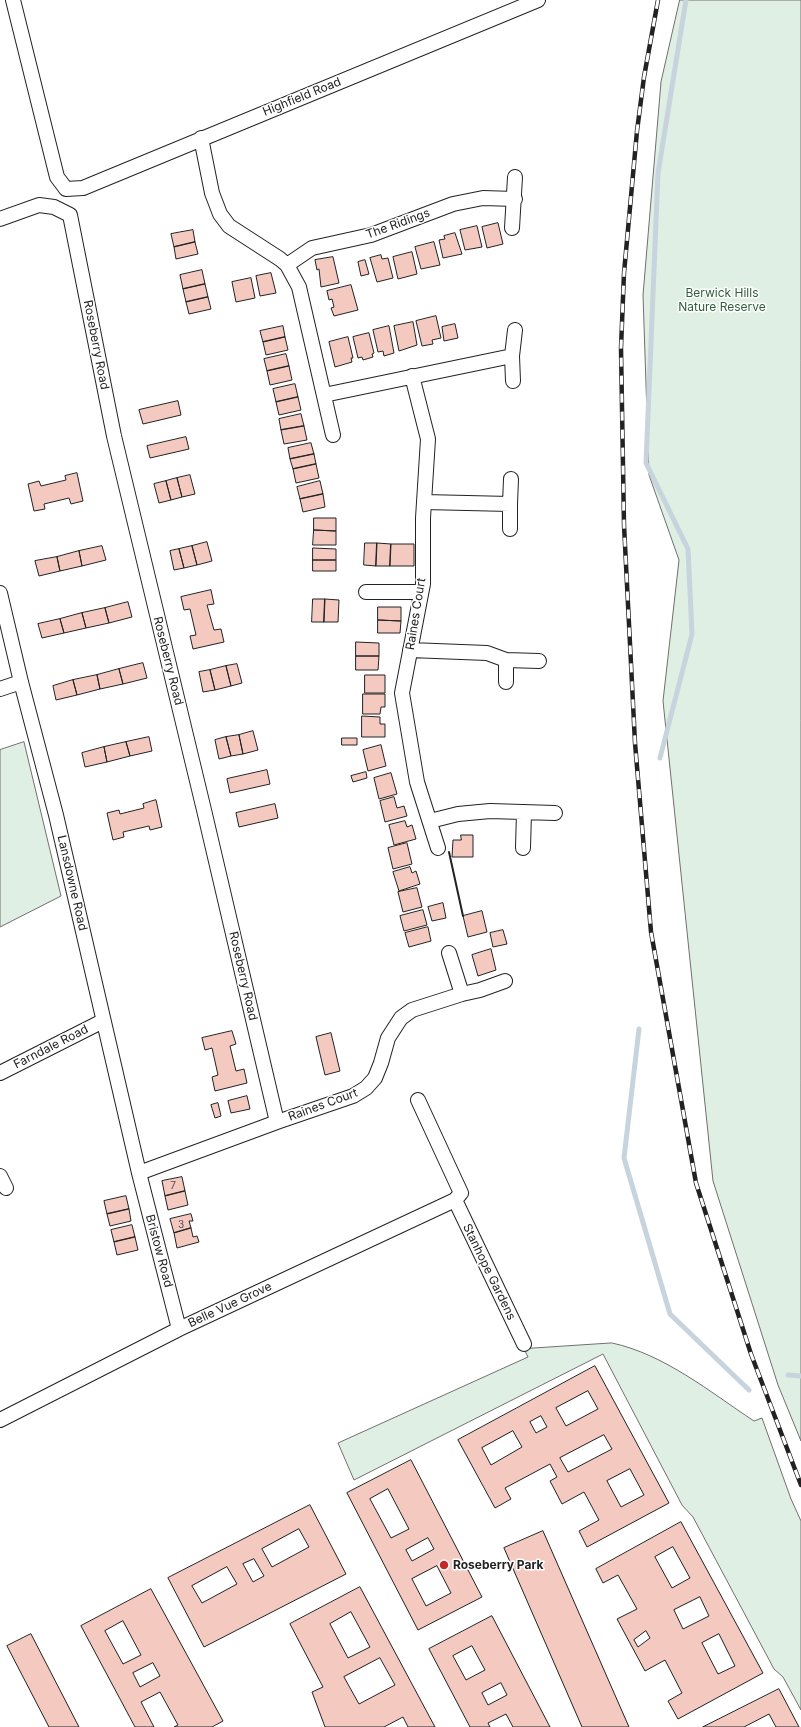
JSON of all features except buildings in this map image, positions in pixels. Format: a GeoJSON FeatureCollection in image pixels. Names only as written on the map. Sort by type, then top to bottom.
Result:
{"type":"FeatureCollection","features":[{"type":"Feature","properties":{"kind":"street","name":"Highfield Road"},"geometry":{"type":"LineString","coordinates":[[13,0],[57,177],[66,189],[83,188],[538,0]]}},
{"type":"Feature","properties":{"kind":"street"},"geometry":{"type":"LineString","coordinates":[[201,138],[212,193],[220,214],[229,226],[287,265],[299,286],[333,435]]}},
{"type":"Feature","properties":{"kind":"street"},"geometry":{"type":"LineString","coordinates":[[512,228],[515,199],[515,177]]}},
{"type":"Feature","properties":{"kind":"street","name":"The Ridings"},"geometry":{"type":"LineString","coordinates":[[287,265],[312,248],[371,235],[453,204],[483,198],[515,199]]}},
{"type":"Feature","properties":{"kind":"street","name":"Roseberry Road"},"geometry":{"type":"LineString","coordinates":[[0,219],[39,205],[54,207],[70,215],[114,436],[277,1122]]}},
{"type":"Feature","properties":{"kind":"street"},"geometry":{"type":"LineString","coordinates":[[513,381],[512,356],[515,330]]}},
{"type":"Feature","properties":{"kind":"street"},"geometry":{"type":"LineString","coordinates":[[324,395],[512,356]]}},
{"type":"Feature","properties":{"kind":"street","name":"Raines Court"},"geometry":{"type":"LineString","coordinates":[[412,376],[428,439],[424,502],[423,584],[402,693],[417,782],[438,848]]}},
{"type":"Feature","properties":{"kind":"street"},"geometry":{"type":"LineString","coordinates":[[510,529],[511,479]]}},
{"type":"Feature","properties":{"kind":"street"},"geometry":{"type":"LineString","coordinates":[[424,502],[510,504]]}},
{"type":"Feature","properties":{"kind":"street"},"geometry":{"type":"LineString","coordinates":[[366,592],[421,592]]}},
{"type":"Feature","properties":{"kind":"street","name":"Lansdowne Road"},"geometry":{"type":"LineString","coordinates":[[0,593],[21,682],[56,814],[138,1173]]}},
{"type":"Feature","properties":{"kind":"street"},"geometry":{"type":"LineString","coordinates":[[410,650],[487,653],[506,660],[539,661]]}},
{"type":"Feature","properties":{"kind":"street"},"geometry":{"type":"LineString","coordinates":[[506,660],[506,682]]}},
{"type":"Feature","properties":{"kind":"street"},"geometry":{"type":"LineString","coordinates":[[0,689],[21,682]]}},
{"type":"Feature","properties":{"kind":"street"},"geometry":{"type":"LineString","coordinates":[[430,821],[458,814],[490,811],[555,813]]}},
{"type":"Feature","properties":{"kind":"street"},"geometry":{"type":"LineString","coordinates":[[523,848],[524,812]]}},
{"type":"Feature","properties":{"kind":"street"},"geometry":{"type":"LineString","coordinates":[[450,953],[462,994]]}},
{"type":"Feature","properties":{"kind":"street","name":"Raines Court"},"geometry":{"type":"LineString","coordinates":[[138,1173],[277,1122],[354,1096],[366,1088],[375,1078],[388,1038],[401,1018],[412,1010],[505,981]]}},
{"type":"Feature","properties":{"kind":"street","name":"Farndale Road"},"geometry":{"type":"LineString","coordinates":[[0,1073],[103,1021]]}},
{"type":"Feature","properties":{"kind":"street","name":"Stanhope Gardens"},"geometry":{"type":"LineString","coordinates":[[418,1100],[458,1196],[524,1344]]}},
{"type":"Feature","properties":{"kind":"street","name":"Bristow Road"},"geometry":{"type":"LineString","coordinates":[[138,1173],[179,1329]]}},
{"type":"Feature","properties":{"kind":"street","name":"Belle Vue Grove"},"geometry":{"type":"LineString","coordinates":[[0,1420],[179,1329],[458,1196]]}},
{"type":"Feature","properties":{"kind":"green space","name":"Berwick Hills Nature Reserve"},"geometry":{"type":"Polygon","coordinates":[[[680,0],[801,0],[801,1441],[778,1385],[713,1181],[663,701],[679,560],[649,475],[643,295],[661,82],[680,0]]]}},
{"type":"Feature","properties":{"kind":"green space"},"geometry":{"type":"Polygon","coordinates":[[[24,742],[61,896],[0,927],[0,750],[24,742]]]}},
{"type":"Feature","properties":{"kind":"green space"},"geometry":{"type":"Polygon","coordinates":[[[612,1343],[631,1348],[668,1365],[703,1386],[754,1421],[762,1418],[791,1499],[801,1521],[801,1710],[783,1677],[774,1669],[693,1517],[682,1505],[603,1354],[354,1480],[338,1443],[528,1357],[524,1349],[612,1343]]]}},
{"type":"Feature","properties":{"kind":"waterway"},"geometry":{"type":"LineString","coordinates":[[660,758],[692,634],[688,549],[646,463],[658,173],[686,0]]}},
{"type":"Feature","properties":{"kind":"waterway"},"geometry":{"type":"LineString","coordinates":[[639,1029],[624,1158],[670,1314],[749,1390]]}},
{"type":"Feature","properties":{"kind":"waterway"},"geometry":{"type":"LineString","coordinates":[[788,1375],[801,1376]]}},
{"type":"Feature","properties":{"kind":"railway"},"geometry":{"type":"LineString","coordinates":[[658,0],[644,77],[637,131],[624,273],[621,348],[624,525],[635,743],[651,932],[696,1183],[751,1354],[801,1485]]}},
{"type":"Feature","properties":{"kind":"wall"},"geometry":{"type":"LineString","coordinates":[[449,852],[463,916]]}},
{"type":"Feature","properties":{"kind":"place","name":"Roseberry Park"},"geometry":{"type":"Point","coordinates":[444,1565]}}]}
